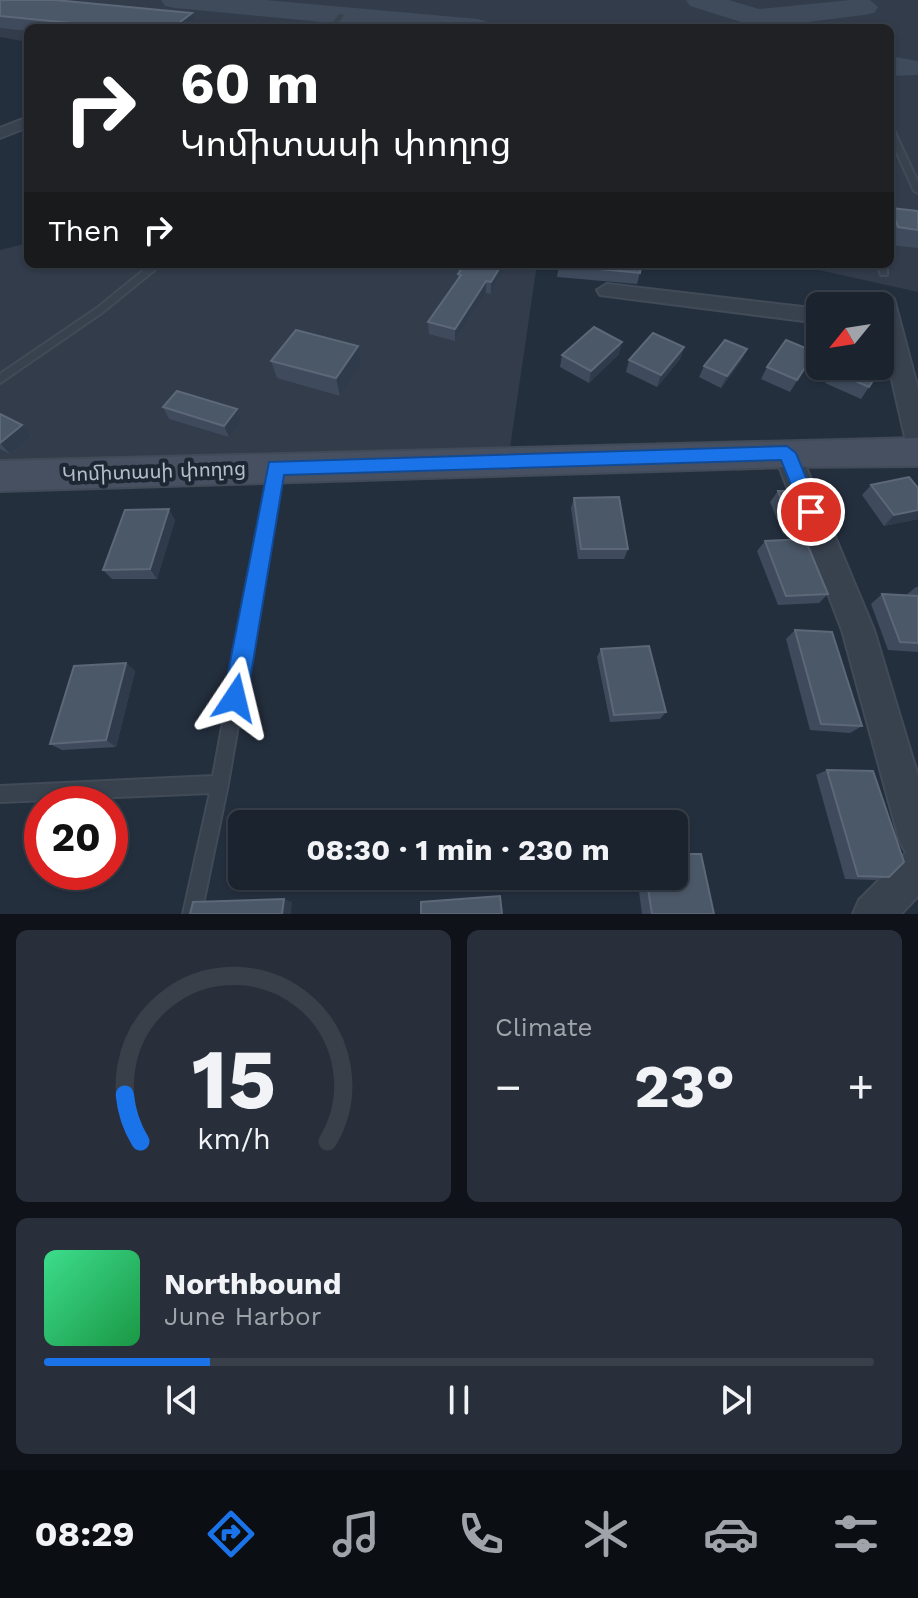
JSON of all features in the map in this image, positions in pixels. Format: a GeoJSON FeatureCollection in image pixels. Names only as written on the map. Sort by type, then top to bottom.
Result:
{"type":"FeatureCollection","features":[{"type":"Feature","properties":{"kind":"main road","name":"Կոմիտասի փողոց"},"geometry":{"type":"LineString","coordinates":[[0,476],[787,453],[918,452]]}},
{"type":"Feature","properties":{"kind":"street"},"geometry":{"type":"LineString","coordinates":[[0,133],[24,124]]}},
{"type":"Feature","properties":{"kind":"street"},"geometry":{"type":"LineString","coordinates":[[607,290],[806,314]]}},
{"type":"Feature","properties":{"kind":"street"},"geometry":{"type":"LineString","coordinates":[[894,352],[918,437]]}},
{"type":"Feature","properties":{"kind":"street"},"geometry":{"type":"LineString","coordinates":[[787,453],[858,630],[918,839]]}},
{"type":"Feature","properties":{"kind":"street"},"geometry":{"type":"LineString","coordinates":[[873,914],[918,868]]}},
{"type":"Feature","properties":{"kind":"lane"},"geometry":{"type":"LineString","coordinates":[[335,24],[341,15]]}},
{"type":"Feature","properties":{"kind":"lane"},"geometry":{"type":"LineString","coordinates":[[894,139],[918,191]]}},
{"type":"Feature","properties":{"kind":"lane"},"geometry":{"type":"LineString","coordinates":[[0,379],[100,310],[152,268]]}},
{"type":"Feature","properties":{"kind":"lane"},"geometry":{"type":"LineString","coordinates":[[192,914],[220,784],[276,468]]}},
{"type":"Feature","properties":{"kind":"lane"},"geometry":{"type":"LineString","coordinates":[[0,794],[220,784]]}},
{"type":"Feature","properties":{"kind":"shaded area"},"geometry":{"type":"Polygon","coordinates":[[[0,0],[918,0],[918,292],[810,268],[894,268],[894,24],[24,24],[24,41],[0,37],[0,0]]]}},
{"type":"Feature","properties":{"kind":"shaded area"},"geometry":{"type":"Polygon","coordinates":[[[24,244],[24,268],[536,268],[510,448],[0,462],[0,250],[24,244]]]}},
{"type":"Feature","properties":{"kind":"building"},"geometry":{"type":"Polygon","coordinates":[[[0,0],[55,0],[192,13],[177,24],[82,24],[0,16],[0,0]]]}},
{"type":"Feature","properties":{"kind":"building"},"geometry":{"type":"Polygon","coordinates":[[[894,208],[918,211],[918,230],[898,227],[894,208]]]}},
{"type":"Feature","properties":{"kind":"building"},"geometry":{"type":"Polygon","coordinates":[[[462,268],[500,268],[491,282],[486,281],[455,329],[428,322],[461,275],[458,274],[462,268]]]}},
{"type":"Feature","properties":{"kind":"building"},"geometry":{"type":"Polygon","coordinates":[[[589,268],[641,268],[640,273],[589,268]]]}},
{"type":"Feature","properties":{"kind":"building"},"geometry":{"type":"Polygon","coordinates":[[[594,327],[622,342],[591,371],[562,355],[594,327]]]}},
{"type":"Feature","properties":{"kind":"building"},"geometry":{"type":"Polygon","coordinates":[[[296,330],[358,346],[336,378],[271,361],[296,330]]]}},
{"type":"Feature","properties":{"kind":"building"},"geometry":{"type":"Polygon","coordinates":[[[653,333],[684,347],[661,375],[629,360],[653,333]]]}},
{"type":"Feature","properties":{"kind":"building"},"geometry":{"type":"Polygon","coordinates":[[[725,340],[747,349],[727,376],[704,366],[725,340]]]}},
{"type":"Feature","properties":{"kind":"building"},"geometry":{"type":"Polygon","coordinates":[[[786,340],[806,348],[806,366],[797,380],[767,367],[786,340]]]}},
{"type":"Feature","properties":{"kind":"building"},"geometry":{"type":"Polygon","coordinates":[[[853,380],[873,380],[869,387],[853,380]]]}},
{"type":"Feature","properties":{"kind":"building"},"geometry":{"type":"Polygon","coordinates":[[[177,391],[237,409],[224,426],[163,407],[177,391]]]}},
{"type":"Feature","properties":{"kind":"building"},"geometry":{"type":"Polygon","coordinates":[[[0,414],[22,425],[0,443],[0,414]]]}},
{"type":"Feature","properties":{"kind":"building"},"geometry":{"type":"Polygon","coordinates":[[[909,477],[918,488],[918,510],[894,515],[871,485],[909,477]]]}},
{"type":"Feature","properties":{"kind":"building"},"geometry":{"type":"Polygon","coordinates":[[[778,491],[797,491],[810,524],[791,524],[778,491]]]}},
{"type":"Feature","properties":{"kind":"building"},"geometry":{"type":"Polygon","coordinates":[[[619,497],[628,549],[581,549],[574,498],[619,497]]]}},
{"type":"Feature","properties":{"kind":"building"},"geometry":{"type":"Polygon","coordinates":[[[169,509],[150,569],[103,570],[125,510],[169,509]]]}},
{"type":"Feature","properties":{"kind":"building"},"geometry":{"type":"Polygon","coordinates":[[[805,539],[828,594],[786,596],[765,541],[805,539]]]}},
{"type":"Feature","properties":{"kind":"building"},"geometry":{"type":"Polygon","coordinates":[[[882,594],[918,596],[918,643],[900,642],[882,594]]]}},
{"type":"Feature","properties":{"kind":"building"},"geometry":{"type":"Polygon","coordinates":[[[795,630],[832,632],[862,726],[821,724],[795,630]]]}},
{"type":"Feature","properties":{"kind":"building"},"geometry":{"type":"Polygon","coordinates":[[[649,646],[666,712],[614,715],[601,649],[649,646]]]}},
{"type":"Feature","properties":{"kind":"building"},"geometry":{"type":"Polygon","coordinates":[[[126,663],[106,740],[50,744],[74,666],[126,663]]]}},
{"type":"Feature","properties":{"kind":"building"},"geometry":{"type":"Polygon","coordinates":[[[827,770],[873,771],[904,862],[889,877],[858,876],[827,770]]]}},
{"type":"Feature","properties":{"kind":"building"},"geometry":{"type":"Polygon","coordinates":[[[688,854],[701,854],[714,914],[652,914],[648,890],[688,890],[688,854]]]}},
{"type":"Feature","properties":{"kind":"building"},"geometry":{"type":"Polygon","coordinates":[[[500,896],[502,914],[421,914],[421,902],[500,896]]]}},
{"type":"Feature","properties":{"kind":"building"},"geometry":{"type":"Polygon","coordinates":[[[284,899],[282,914],[190,914],[193,902],[284,899]]]}},
{"type":"Feature","properties":{"kind":"taxiway"},"geometry":{"type":"LineString","coordinates":[[175,0],[435,24]]}},
{"type":"Feature","properties":{"kind":"taxiway"},"geometry":{"type":"LineString","coordinates":[[700,0],[763,20]]}},
{"type":"Feature","properties":{"kind":"taxiway"},"geometry":{"type":"LineString","coordinates":[[763,17],[864,7]]}},
{"type":"Feature","properties":{"kind":"taxiway"},"geometry":{"type":"LineString","coordinates":[[894,66],[908,68]]}},
{"type":"Feature","properties":{"kind":"route"},"geometry":{"type":"LineString","coordinates":[[235,698],[276,468],[787,453],[811,512]]}}]}
